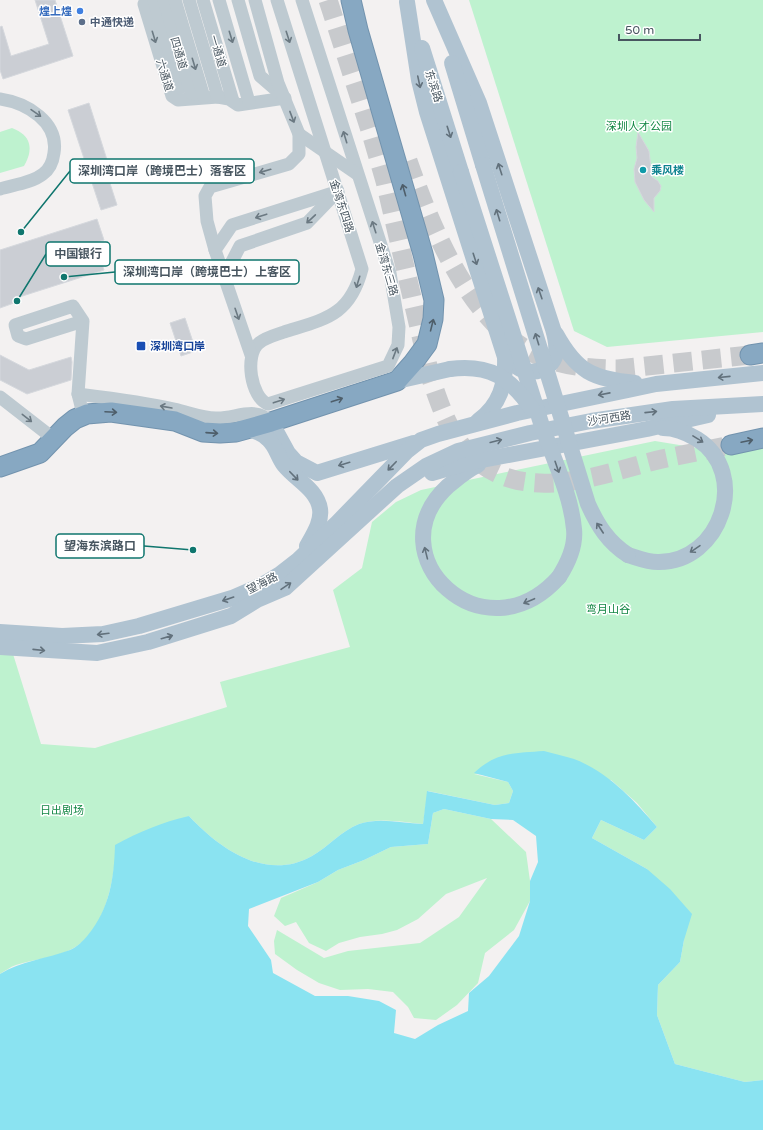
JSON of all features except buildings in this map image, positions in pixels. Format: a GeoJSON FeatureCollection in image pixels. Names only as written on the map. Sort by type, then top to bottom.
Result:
{"type":"FeatureCollection","features":[{"type":"Feature","properties":{"kind":"highway"},"geometry":{"type":"LineString","coordinates":[[0,467],[40,453],[70,423],[87,414],[111,412],[175,421],[203,432],[220,433],[248,421],[279,419],[397,380],[413,363],[427,344],[433,319],[434,300],[423,254],[358,30],[351,0]]}},
{"type":"Feature","properties":{"kind":"highway"},"geometry":{"type":"LineString","coordinates":[[356,0],[408,161]]}},
{"type":"Feature","properties":{"kind":"highway"},"geometry":{"type":"LineString","coordinates":[[731,445],[763,438]]}},
{"type":"Feature","properties":{"kind":"main road"},"geometry":{"type":"LineString","coordinates":[[433,0],[588,504],[595,520],[605,535],[616,547],[628,555],[643,560],[658,562],[672,561],[686,556],[710,537],[722,516],[725,500],[725,484],[721,467],[714,454],[704,443],[678,430],[666,428],[647,429]]}},
{"type":"Feature","properties":{"kind":"main road"},"geometry":{"type":"LineString","coordinates":[[433,0],[479,103],[553,329],[564,349],[578,364],[591,374],[602,379],[656,384]]}},
{"type":"Feature","properties":{"kind":"main road"},"geometry":{"type":"LineString","coordinates":[[407,1],[419,80],[427,112],[503,346],[511,361],[517,367],[534,372],[549,366],[554,359],[556,352],[553,329]]}},
{"type":"Feature","properties":{"kind":"main road","name":"东滨路"},"geometry":{"type":"LineString","coordinates":[[407,1],[544,431]]}},
{"type":"Feature","properties":{"kind":"main road"},"geometry":{"type":"LineString","coordinates":[[475,424],[494,407],[503,389],[506,368],[503,346]]}},
{"type":"Feature","properties":{"kind":"main road"},"geometry":{"type":"LineString","coordinates":[[397,380],[450,369],[466,367],[481,368],[510,382],[530,406],[544,431],[572,512],[574,531],[572,549],[567,565],[548,590],[536,598],[521,604],[489,608],[475,606],[461,600],[449,591],[438,579],[429,563],[425,548],[424,534],[426,519],[436,499],[465,472],[498,457]]}},
{"type":"Feature","properties":{"kind":"main road"},"geometry":{"type":"LineString","coordinates":[[475,424],[575,400],[656,384],[763,373]]}},
{"type":"Feature","properties":{"kind":"main road"},"geometry":{"type":"LineString","coordinates":[[397,486],[448,468],[647,429],[763,404]]}},
{"type":"Feature","properties":{"kind":"main road","name":"沙河西路"},"geometry":{"type":"LineString","coordinates":[[458,451],[530,433],[638,414],[673,409],[763,404]]}},
{"type":"Feature","properties":{"kind":"main road"},"geometry":{"type":"LineString","coordinates":[[279,419],[282,443],[296,462],[317,473],[421,440]]}},
{"type":"Feature","properties":{"kind":"main road"},"geometry":{"type":"LineString","coordinates":[[248,421],[275,447],[283,463],[297,480],[312,491],[318,502],[320,519],[313,535],[298,560]]}},
{"type":"Feature","properties":{"kind":"main road","name":"望海路"},"geometry":{"type":"LineString","coordinates":[[0,632],[62,636],[103,634],[139,626],[232,598],[280,574],[298,560],[337,523],[407,451],[421,440],[475,424]]}},
{"type":"Feature","properties":{"kind":"main road","name":"望海路"},"geometry":{"type":"LineString","coordinates":[[0,647],[97,653],[148,642],[231,616],[256,600],[285,588],[397,486],[426,466],[458,451]]}},
{"type":"Feature","properties":{"kind":"street","name":"六通道"},"geometry":{"type":"LineString","coordinates":[[146,0],[144,4],[172,96],[178,100],[218,97],[233,101],[238,105],[249,102]]}},
{"type":"Feature","properties":{"kind":"street"},"geometry":{"type":"LineString","coordinates":[[154,0],[184,99]]}},
{"type":"Feature","properties":{"kind":"street","name":"四通道"},"geometry":{"type":"LineString","coordinates":[[164,0],[191,93],[204,97]]}},
{"type":"Feature","properties":{"kind":"street"},"geometry":{"type":"LineString","coordinates":[[175,0],[204,97]]}},
{"type":"Feature","properties":{"kind":"street"},"geometry":{"type":"LineString","coordinates":[[189,0],[218,97]]}},
{"type":"Feature","properties":{"kind":"street","name":"一通道"},"geometry":{"type":"LineString","coordinates":[[203,0],[233,101]]}},
{"type":"Feature","properties":{"kind":"street"},"geometry":{"type":"LineString","coordinates":[[220,0],[249,102],[285,98]]}},
{"type":"Feature","properties":{"kind":"street"},"geometry":{"type":"LineString","coordinates":[[238,0],[260,76],[285,98]]}},
{"type":"Feature","properties":{"kind":"street"},"geometry":{"type":"LineString","coordinates":[[78,394],[174,409],[216,418],[248,421],[260,398],[250,368],[251,355],[215,250],[208,221],[205,196],[210,187],[289,164],[299,154],[299,134],[278,83],[255,0]]}},
{"type":"Feature","properties":{"kind":"street","name":"金湾东四路"},"geometry":{"type":"LineString","coordinates":[[251,355],[258,343],[324,319],[338,311],[349,300],[357,287],[362,269],[276,0]]}},
{"type":"Feature","properties":{"kind":"street","name":"金湾东三路"},"geometry":{"type":"LineString","coordinates":[[260,398],[262,402],[268,404],[388,366],[398,345],[399,326],[390,273],[302,0]]}},
{"type":"Feature","properties":{"kind":"street"},"geometry":{"type":"LineString","coordinates":[[0,99],[23,106],[38,114],[48,124],[53,136],[55,148],[51,164],[44,174],[38,178],[0,189]]}},
{"type":"Feature","properties":{"kind":"street"},"geometry":{"type":"LineString","coordinates":[[299,134],[357,174]]}},
{"type":"Feature","properties":{"kind":"street"},"geometry":{"type":"LineString","coordinates":[[215,250],[232,225],[338,191]]}},
{"type":"Feature","properties":{"kind":"street"},"geometry":{"type":"LineString","coordinates":[[224,277],[240,246],[307,223],[338,191]]}},
{"type":"Feature","properties":{"kind":"street"},"geometry":{"type":"LineString","coordinates":[[83,321],[78,394],[81,406],[87,414]]}},
{"type":"Feature","properties":{"kind":"street"},"geometry":{"type":"LineString","coordinates":[[0,397],[54,439]]}},
{"type":"Feature","properties":{"kind":"green space","name":"深圳人才公园"},"geometry":{"type":"Polygon","coordinates":[[[469,0],[763,0],[763,332],[607,347],[574,331],[469,0]]]}},
{"type":"Feature","properties":{"kind":"green space"},"geometry":{"type":"Polygon","coordinates":[[[12,128],[23,134],[27,139],[30,148],[29,154],[24,166],[0,173],[0,132],[12,128]]]}},
{"type":"Feature","properties":{"kind":"green space","name":"弯月山谷"},"geometry":{"type":"Polygon","coordinates":[[[655,441],[728,453],[763,446],[763,1080],[745,1082],[675,1064],[657,1015],[658,985],[680,962],[684,940],[647,869],[592,838],[601,820],[644,840],[657,827],[637,803],[611,780],[474,774],[508,782],[513,791],[509,803],[495,805],[428,791],[423,824],[383,820],[359,824],[340,835],[312,856],[295,863],[278,865],[261,863],[245,858],[229,850],[215,840],[189,816],[114,868],[110,891],[102,914],[90,934],[82,942],[65,952],[16,965],[0,974],[0,654],[13,654],[41,744],[95,748],[227,707],[220,682],[350,647],[333,590],[362,568],[372,522],[396,502],[421,490],[655,441]]]}},
{"type":"Feature","properties":{"kind":"green space"},"geometry":{"type":"Polygon","coordinates":[[[444,809],[491,819],[526,852],[530,881],[530,901],[514,930],[485,953],[478,983],[457,1005],[436,1020],[414,1018],[408,1007],[393,992],[368,989],[340,990],[319,983],[297,970],[275,954],[274,941],[277,930],[324,958],[348,951],[420,943],[459,917],[487,878],[446,894],[418,919],[397,930],[360,937],[339,943],[326,951],[309,943],[296,922],[285,926],[274,916],[281,898],[318,882],[338,870],[391,847],[428,844],[433,813],[444,809]]]}},
{"type":"Feature","properties":{"kind":"water"},"geometry":{"type":"Polygon","coordinates":[[[544,751],[574,759],[598,771],[630,797],[657,827],[644,840],[601,820],[592,838],[647,869],[670,889],[692,914],[684,940],[680,962],[658,985],[657,1015],[675,1064],[745,1082],[763,1080],[763,1130],[0,1130],[0,974],[16,966],[70,950],[77,946],[86,937],[95,925],[106,903],[112,881],[115,845],[151,828],[169,821],[189,816],[215,840],[229,850],[245,858],[261,863],[278,865],[295,863],[312,856],[340,835],[359,824],[374,821],[391,821],[423,824],[427,791],[495,805],[509,803],[513,791],[508,782],[474,773],[482,766],[498,757],[515,753],[544,751]],[[444,809],[433,813],[428,844],[391,847],[338,870],[318,882],[249,909],[248,926],[271,960],[273,973],[315,996],[348,996],[379,1001],[396,1010],[394,1033],[415,1039],[438,1025],[468,1011],[469,993],[489,976],[519,936],[530,901],[530,881],[538,862],[536,836],[513,820],[491,819],[444,809]]]}},
{"type":"Feature","properties":{"kind":"tunnel"},"geometry":{"type":"LineString","coordinates":[[328,0],[385,181],[431,379],[448,423],[453,433],[467,452],[476,460],[497,473],[520,481],[543,483],[567,482],[662,459],[731,445]]}},
{"type":"Feature","properties":{"kind":"tunnel"},"geometry":{"type":"LineString","coordinates":[[408,161],[417,187],[441,242],[455,270],[472,296],[491,319],[512,339],[535,354],[576,366],[618,369],[750,355]]}},
{"type":"Feature","properties":{"kind":"place","name":"煌上煌"},"geometry":{"type":"Point","coordinates":[80,11]}},
{"type":"Feature","properties":{"kind":"place","name":"中通快递"},"geometry":{"type":"Point","coordinates":[82,22]}},
{"type":"Feature","properties":{"kind":"place","name":"乘风楼"},"geometry":{"type":"Point","coordinates":[643,170]}},
{"type":"Feature","properties":{"kind":"place","name":"深圳湾口岸（跨境巴士）落客区"},"geometry":{"type":"Point","coordinates":[21,232]}},
{"type":"Feature","properties":{"kind":"place","name":"深圳湾口岸（跨境巴士）上客区"},"geometry":{"type":"Point","coordinates":[64,277]}},
{"type":"Feature","properties":{"kind":"place","name":"中国银行"},"geometry":{"type":"Point","coordinates":[17,301]}},
{"type":"Feature","properties":{"kind":"place","name":"深圳湾口岸"},"geometry":{"type":"Point","coordinates":[141,346]}},
{"type":"Feature","properties":{"kind":"place","name":"望海东滨路口"},"geometry":{"type":"Point","coordinates":[193,550]}},
{"type":"Feature","properties":{"kind":"park label","name":"日出剧场"},"geometry":{"type":"Point","coordinates":[62,810]}}]}
